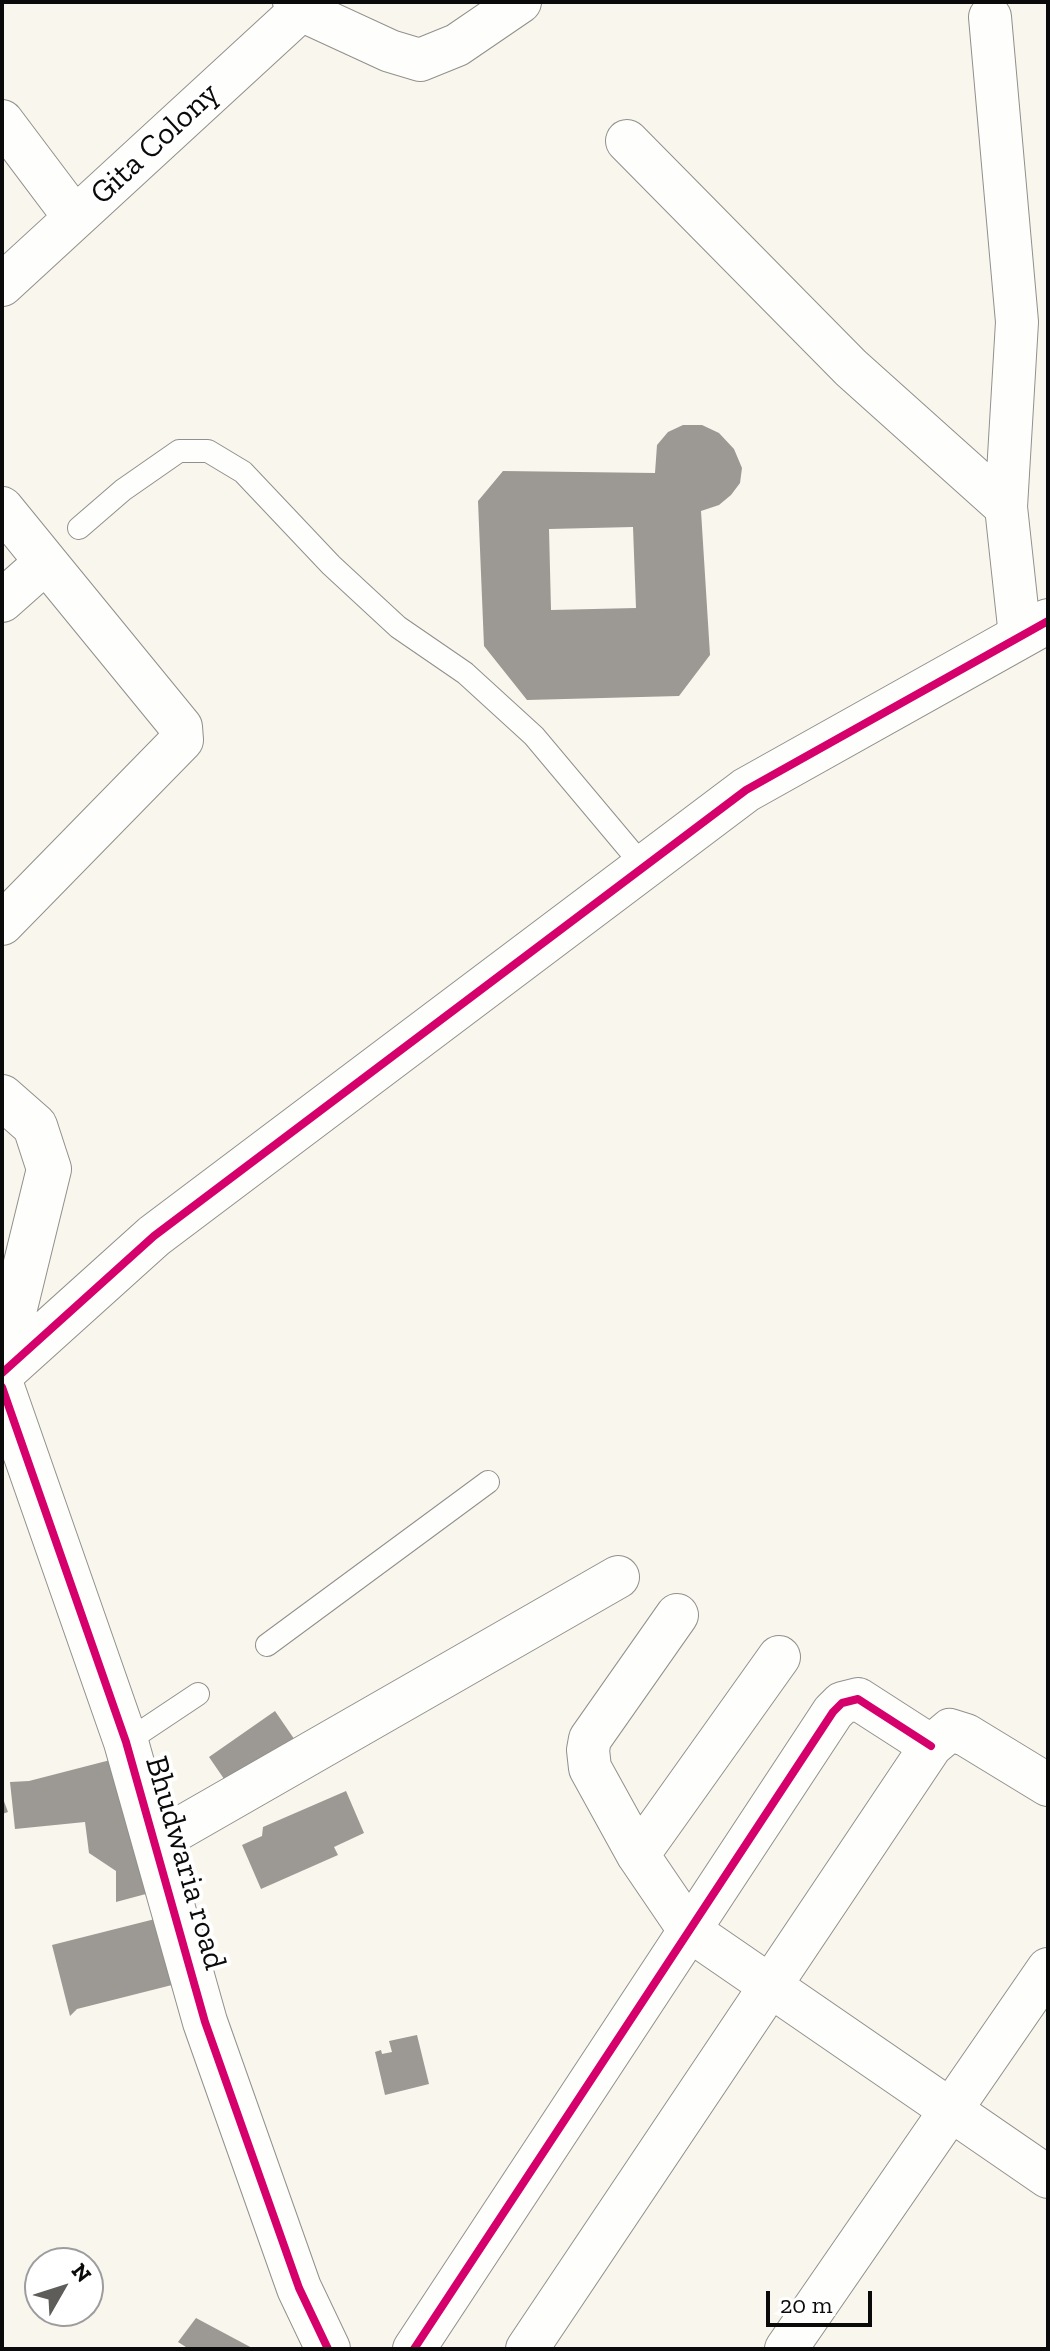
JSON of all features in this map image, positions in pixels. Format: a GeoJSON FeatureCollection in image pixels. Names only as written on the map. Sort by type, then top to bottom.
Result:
{"type":"FeatureCollection","features":[{"type":"Feature","properties":{"kind":"street"},"geometry":{"type":"LineString","coordinates":[[298,6],[390,51],[420,60],[457,45],[520,2]]}},
{"type":"Feature","properties":{"kind":"street","name":"Gita Colony"},"geometry":{"type":"LineString","coordinates":[[2,285],[298,6]]}},
{"type":"Feature","properties":{"kind":"street"},"geometry":{"type":"LineString","coordinates":[[2,1373],[154,1236],[746,790],[1034,629],[1006,507],[1017,322],[991,7]]}},
{"type":"Feature","properties":{"kind":"street"},"geometry":{"type":"LineString","coordinates":[[2,121],[75,218]]}},
{"type":"Feature","properties":{"kind":"street"},"geometry":{"type":"LineString","coordinates":[[627,141],[851,368],[1006,507]]}},
{"type":"Feature","properties":{"kind":"street"},"geometry":{"type":"LineString","coordinates":[[2,508],[181,727],[182,740],[2,924]]}},
{"type":"Feature","properties":{"kind":"street"},"geometry":{"type":"LineString","coordinates":[[2,601],[46,562]]}},
{"type":"Feature","properties":{"kind":"street"},"geometry":{"type":"LineString","coordinates":[[2,1097],[35,1126],[49,1169],[2,1361]]}},
{"type":"Feature","properties":{"kind":"street","name":"Bhudwaria road"},"geometry":{"type":"LineString","coordinates":[[2,1387],[126,1742],[205,2022],[299,2288],[328,2349]]}},
{"type":"Feature","properties":{"kind":"street"},"geometry":{"type":"LineString","coordinates":[[154,1843],[618,1577]]}},
{"type":"Feature","properties":{"kind":"street"},"geometry":{"type":"LineString","coordinates":[[677,1615],[590,1739],[588,1750],[590,1768],[638,1855],[689,1930],[1048,2177]]}},
{"type":"Feature","properties":{"kind":"street"},"geometry":{"type":"LineString","coordinates":[[638,1855],[779,1657]]}},
{"type":"Feature","properties":{"kind":"street"},"geometry":{"type":"LineString","coordinates":[[414,2349],[842,1703],[858,1699],[931,1746]]}},
{"type":"Feature","properties":{"kind":"street"},"geometry":{"type":"LineString","coordinates":[[527,2349],[931,1746],[950,1730],[966,1735],[1048,1785]]}},
{"type":"Feature","properties":{"kind":"street"},"geometry":{"type":"LineString","coordinates":[[786,2349],[1048,1969]]}},
{"type":"Feature","properties":{"kind":"lane"},"geometry":{"type":"LineString","coordinates":[[79,528],[123,490],[179,451],[208,451],[232,465],[243,472],[331,565],[398,627],[465,673],[534,736],[644,867]]}},
{"type":"Feature","properties":{"kind":"lane"},"geometry":{"type":"LineString","coordinates":[[267,1645],[488,1482]]}},
{"type":"Feature","properties":{"kind":"lane"},"geometry":{"type":"LineString","coordinates":[[126,1742],[198,1694]]}},
{"type":"Feature","properties":{"kind":"building"},"geometry":{"type":"Polygon","coordinates":[[[683,425],[702,425],[719,433],[734,449],[742,468],[740,483],[731,495],[719,505],[701,511],[710,655],[679,696],[527,700],[484,646],[478,501],[503,471],[655,473],[657,445],[668,432],[683,425]],[[633,527],[549,529],[551,610],[636,608],[633,527]]]}},
{"type":"Feature","properties":{"kind":"building"},"geometry":{"type":"Polygon","coordinates":[[[275,1711],[299,1746],[233,1792],[209,1757],[275,1711]]]}},
{"type":"Feature","properties":{"kind":"building"},"geometry":{"type":"Polygon","coordinates":[[[122,1757],[157,1891],[116,1902],[116,1871],[89,1853],[85,1822],[15,1829],[10,1782],[29,1781],[122,1757]]]}},
{"type":"Feature","properties":{"kind":"building"},"geometry":{"type":"Polygon","coordinates":[[[346,1791],[364,1833],[334,1847],[338,1855],[261,1889],[242,1845],[262,1836],[263,1827],[346,1791]]]}},
{"type":"Feature","properties":{"kind":"building"},"geometry":{"type":"Polygon","coordinates":[[[2,1796],[8,1812],[2,1814],[2,1796]]]}},
{"type":"Feature","properties":{"kind":"building"},"geometry":{"type":"Polygon","coordinates":[[[155,1919],[172,1985],[77,2009],[70,2016],[52,1945],[155,1919]]]}},
{"type":"Feature","properties":{"kind":"building"},"geometry":{"type":"Polygon","coordinates":[[[417,2035],[429,2084],[385,2095],[375,2052],[392,2052],[389,2041],[417,2035]]]}},
{"type":"Feature","properties":{"kind":"building"},"geometry":{"type":"Polygon","coordinates":[[[196,2318],[254,2349],[189,2349],[178,2342],[196,2318]]]}},
{"type":"Feature","properties":{"kind":"cycle path"},"geometry":{"type":"LineString","coordinates":[[2,1373],[154,1236],[746,790],[1048,621]]}},
{"type":"Feature","properties":{"kind":"cycle path"},"geometry":{"type":"LineString","coordinates":[[2,1387],[126,1742],[205,2022],[299,2288],[328,2349]]}},
{"type":"Feature","properties":{"kind":"cycle path"},"geometry":{"type":"LineString","coordinates":[[414,2349],[833,1712],[842,1703],[858,1699],[931,1746]]}}]}
